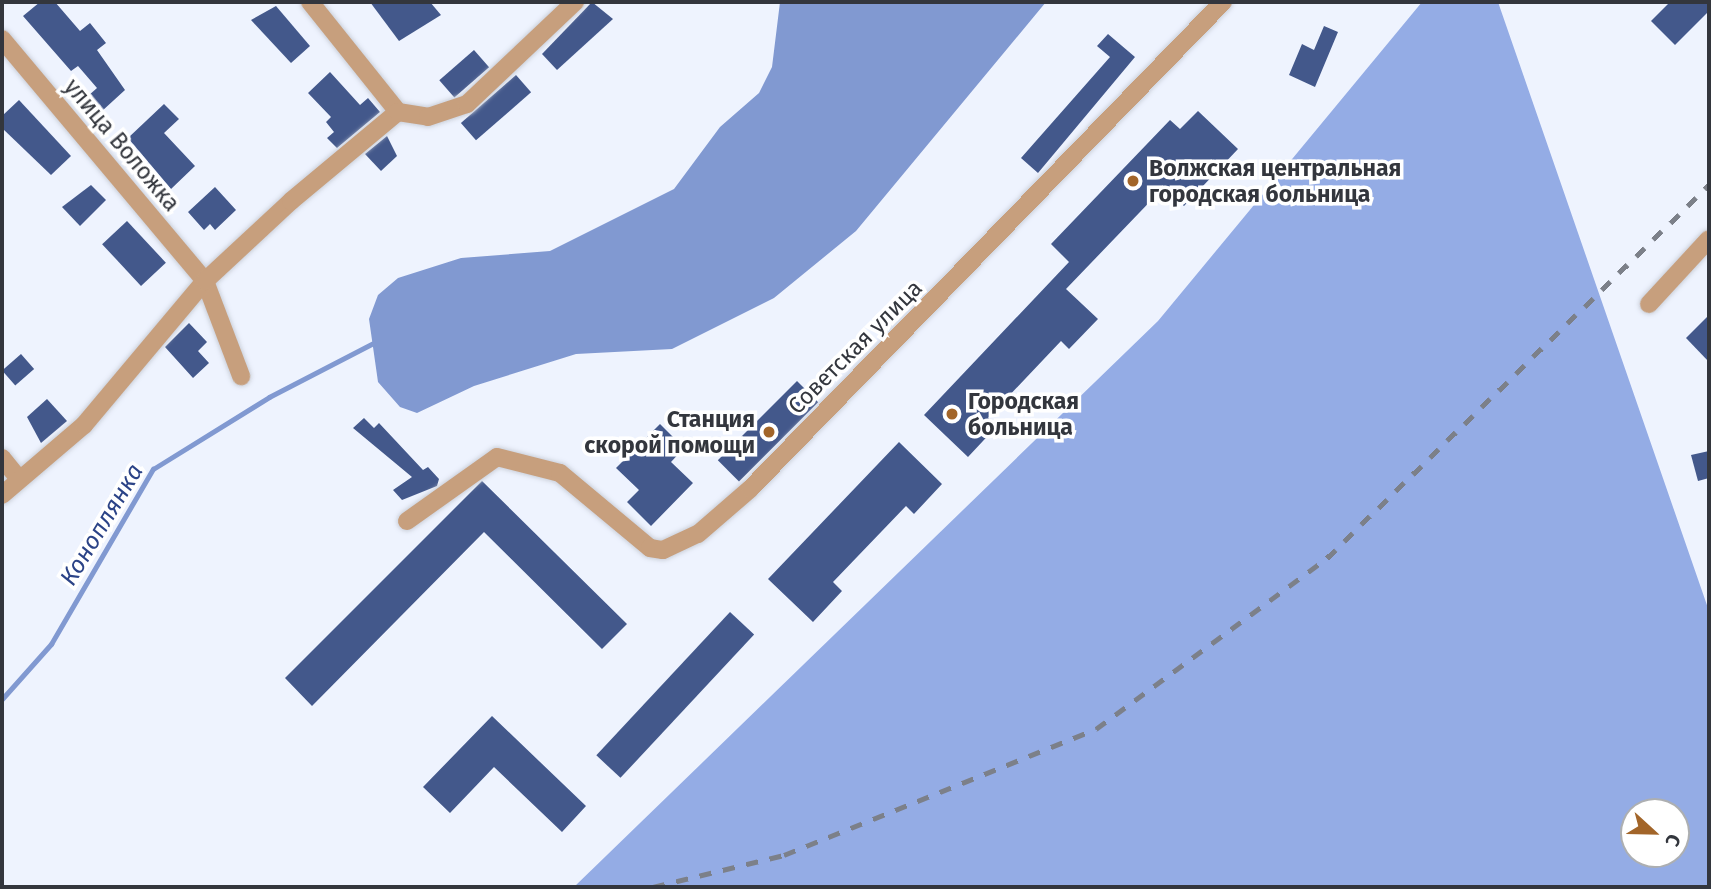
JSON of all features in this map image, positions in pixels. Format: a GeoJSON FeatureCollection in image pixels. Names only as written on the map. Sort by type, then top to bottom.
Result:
{"type":"FeatureCollection","features":[{"type":"Feature","properties":{"kind":"street"},"geometry":{"type":"LineString","coordinates":[[310,2],[398,112],[428,117],[467,104],[575,2]]}},
{"type":"Feature","properties":{"kind":"street","name":"Советская улица"},"geometry":{"type":"LineString","coordinates":[[407,521],[497,457],[560,473],[650,548],[663,550],[698,534],[750,489],[1223,2]]}},
{"type":"Feature","properties":{"kind":"street","name":"улица Воложка"},"geometry":{"type":"LineString","coordinates":[[2,39],[205,281]]}},
{"type":"Feature","properties":{"kind":"street"},"geometry":{"type":"LineString","coordinates":[[2,495],[84,425],[205,281],[398,112]]}},
{"type":"Feature","properties":{"kind":"street"},"geometry":{"type":"LineString","coordinates":[[1649,304],[1709,239]]}},
{"type":"Feature","properties":{"kind":"street"},"geometry":{"type":"LineString","coordinates":[[205,281],[241,376]]}},
{"type":"Feature","properties":{"kind":"street"},"geometry":{"type":"LineString","coordinates":[[2,458],[19,478]]}},
{"type":"Feature","properties":{"kind":"shaded area"},"geometry":{"type":"Polygon","coordinates":[[[780,2],[1046,2],[856,231],[774,298],[672,349],[576,354],[474,386],[417,413],[400,407],[378,382],[369,319],[378,295],[398,278],[461,258],[550,251],[674,189],[720,127],[759,93],[772,67],[780,2]]]}},
{"type":"Feature","properties":{"kind":"shaded area"},"geometry":{"type":"Polygon","coordinates":[[[1422,2],[1498,2],[1709,611],[1709,887],[574,887],[1158,321],[1422,2]]]}},
{"type":"Feature","properties":{"kind":"building"},"geometry":{"type":"Polygon","coordinates":[[[40,2],[55,2],[80,31],[90,23],[106,43],[97,50],[125,90],[102,111],[88,96],[97,88],[78,66],[71,71],[23,16],[40,2]]]}},
{"type":"Feature","properties":{"kind":"building"},"geometry":{"type":"Polygon","coordinates":[[[370,2],[430,2],[441,15],[399,41],[370,2]]]}},
{"type":"Feature","properties":{"kind":"building"},"geometry":{"type":"Polygon","coordinates":[[[592,2],[613,19],[557,70],[542,54],[592,2]]]}},
{"type":"Feature","properties":{"kind":"building"},"geometry":{"type":"Polygon","coordinates":[[[1670,2],[1709,2],[1709,11],[1675,45],[1651,21],[1670,2]]]}},
{"type":"Feature","properties":{"kind":"building"},"geometry":{"type":"Polygon","coordinates":[[[276,6],[310,46],[291,63],[251,20],[276,6]]]}},
{"type":"Feature","properties":{"kind":"building"},"geometry":{"type":"Polygon","coordinates":[[[1324,26],[1338,32],[1315,87],[1289,75],[1302,44],[1314,50],[1324,26]]]}},
{"type":"Feature","properties":{"kind":"building"},"geometry":{"type":"Polygon","coordinates":[[[1108,34],[1135,57],[1038,173],[1021,158],[1110,57],[1097,46],[1108,34]]]}},
{"type":"Feature","properties":{"kind":"building"},"geometry":{"type":"Polygon","coordinates":[[[474,50],[489,67],[454,98],[439,80],[474,50]]]}},
{"type":"Feature","properties":{"kind":"building"},"geometry":{"type":"Polygon","coordinates":[[[330,72],[360,105],[368,98],[380,112],[337,148],[327,138],[334,132],[326,122],[331,117],[308,93],[330,72]]]}},
{"type":"Feature","properties":{"kind":"building"},"geometry":{"type":"Polygon","coordinates":[[[516,75],[531,92],[476,140],[461,123],[516,75]]]}},
{"type":"Feature","properties":{"kind":"building"},"geometry":{"type":"Polygon","coordinates":[[[19,100],[71,156],[51,175],[2,128],[2,116],[19,100]]]}},
{"type":"Feature","properties":{"kind":"building"},"geometry":{"type":"Polygon","coordinates":[[[164,104],[179,119],[164,133],[195,166],[171,189],[128,138],[164,104]]]}},
{"type":"Feature","properties":{"kind":"building"},"geometry":{"type":"Polygon","coordinates":[[[1198,111],[1238,149],[1184,206],[1164,187],[1066,289],[1098,319],[1069,349],[1061,341],[988,418],[997,426],[968,457],[924,415],[1069,262],[1051,244],[1170,120],[1180,129],[1198,111]]]}},
{"type":"Feature","properties":{"kind":"building"},"geometry":{"type":"Polygon","coordinates":[[[387,136],[397,156],[381,171],[365,154],[387,136]]]}},
{"type":"Feature","properties":{"kind":"building"},"geometry":{"type":"Polygon","coordinates":[[[91,185],[106,200],[80,226],[62,207],[91,185]]]}},
{"type":"Feature","properties":{"kind":"building"},"geometry":{"type":"Polygon","coordinates":[[[215,187],[236,210],[215,230],[210,224],[204,230],[188,212],[215,187]]]}},
{"type":"Feature","properties":{"kind":"building"},"geometry":{"type":"Polygon","coordinates":[[[127,221],[166,263],[141,286],[102,244],[127,221]]]}},
{"type":"Feature","properties":{"kind":"building"},"geometry":{"type":"Polygon","coordinates":[[[1709,315],[1709,362],[1686,338],[1709,315]]]}},
{"type":"Feature","properties":{"kind":"building"},"geometry":{"type":"Polygon","coordinates":[[[189,323],[207,342],[198,351],[209,363],[193,378],[165,347],[189,323]]]}},
{"type":"Feature","properties":{"kind":"building"},"geometry":{"type":"Polygon","coordinates":[[[21,354],[34,369],[15,385],[2,370],[21,354]]]}},
{"type":"Feature","properties":{"kind":"building","name":"Станция скорой помощи"},"geometry":{"type":"Polygon","coordinates":[[[797,381],[818,402],[739,481],[718,460],[797,381]]]}},
{"type":"Feature","properties":{"kind":"building"},"geometry":{"type":"Polygon","coordinates":[[[47,399],[67,421],[41,443],[27,417],[47,399]]]}},
{"type":"Feature","properties":{"kind":"building"},"geometry":{"type":"Polygon","coordinates":[[[364,418],[374,428],[379,423],[423,470],[428,467],[439,479],[437,486],[402,500],[393,490],[412,477],[353,428],[364,418]]]}},
{"type":"Feature","properties":{"kind":"building"},"geometry":{"type":"Polygon","coordinates":[[[660,424],[684,448],[671,462],[693,483],[651,526],[627,502],[639,490],[616,468],[660,424]]]}},
{"type":"Feature","properties":{"kind":"building"},"geometry":{"type":"Polygon","coordinates":[[[899,442],[942,484],[914,514],[906,506],[833,582],[842,591],[813,622],[768,579],[899,442]]]}},
{"type":"Feature","properties":{"kind":"building"},"geometry":{"type":"Polygon","coordinates":[[[1709,451],[1709,478],[1698,481],[1691,455],[1709,451]]]}},
{"type":"Feature","properties":{"kind":"building"},"geometry":{"type":"Polygon","coordinates":[[[482,481],[627,624],[602,649],[484,532],[312,706],[285,678],[482,481]]]}},
{"type":"Feature","properties":{"kind":"building"},"geometry":{"type":"Polygon","coordinates":[[[730,612],[754,635],[620,778],[596,755],[730,612]]]}},
{"type":"Feature","properties":{"kind":"building"},"geometry":{"type":"Polygon","coordinates":[[[492,716],[586,806],[562,832],[494,767],[450,813],[423,787],[492,716]]]}},
{"type":"Feature","properties":{"kind":"waterway","name":"Коноплянка"},"geometry":{"type":"LineString","coordinates":[[2,699],[51,644],[153,469],[269,397],[373,343]]}},
{"type":"Feature","properties":{"kind":"railway"},"geometry":{"type":"LineString","coordinates":[[653,887],[784,855],[1096,729],[1327,558],[1709,185]]}},
{"type":"Feature","properties":{"kind":"place","name":"Волжская центральная городская больница"},"geometry":{"type":"Point","coordinates":[1133,181]}},
{"type":"Feature","properties":{"kind":"place","name":"Городская больница"},"geometry":{"type":"Point","coordinates":[952,414]}},
{"type":"Feature","properties":{"kind":"place","name":"Станция скорой помощи"},"geometry":{"type":"Point","coordinates":[769,432]}}]}
